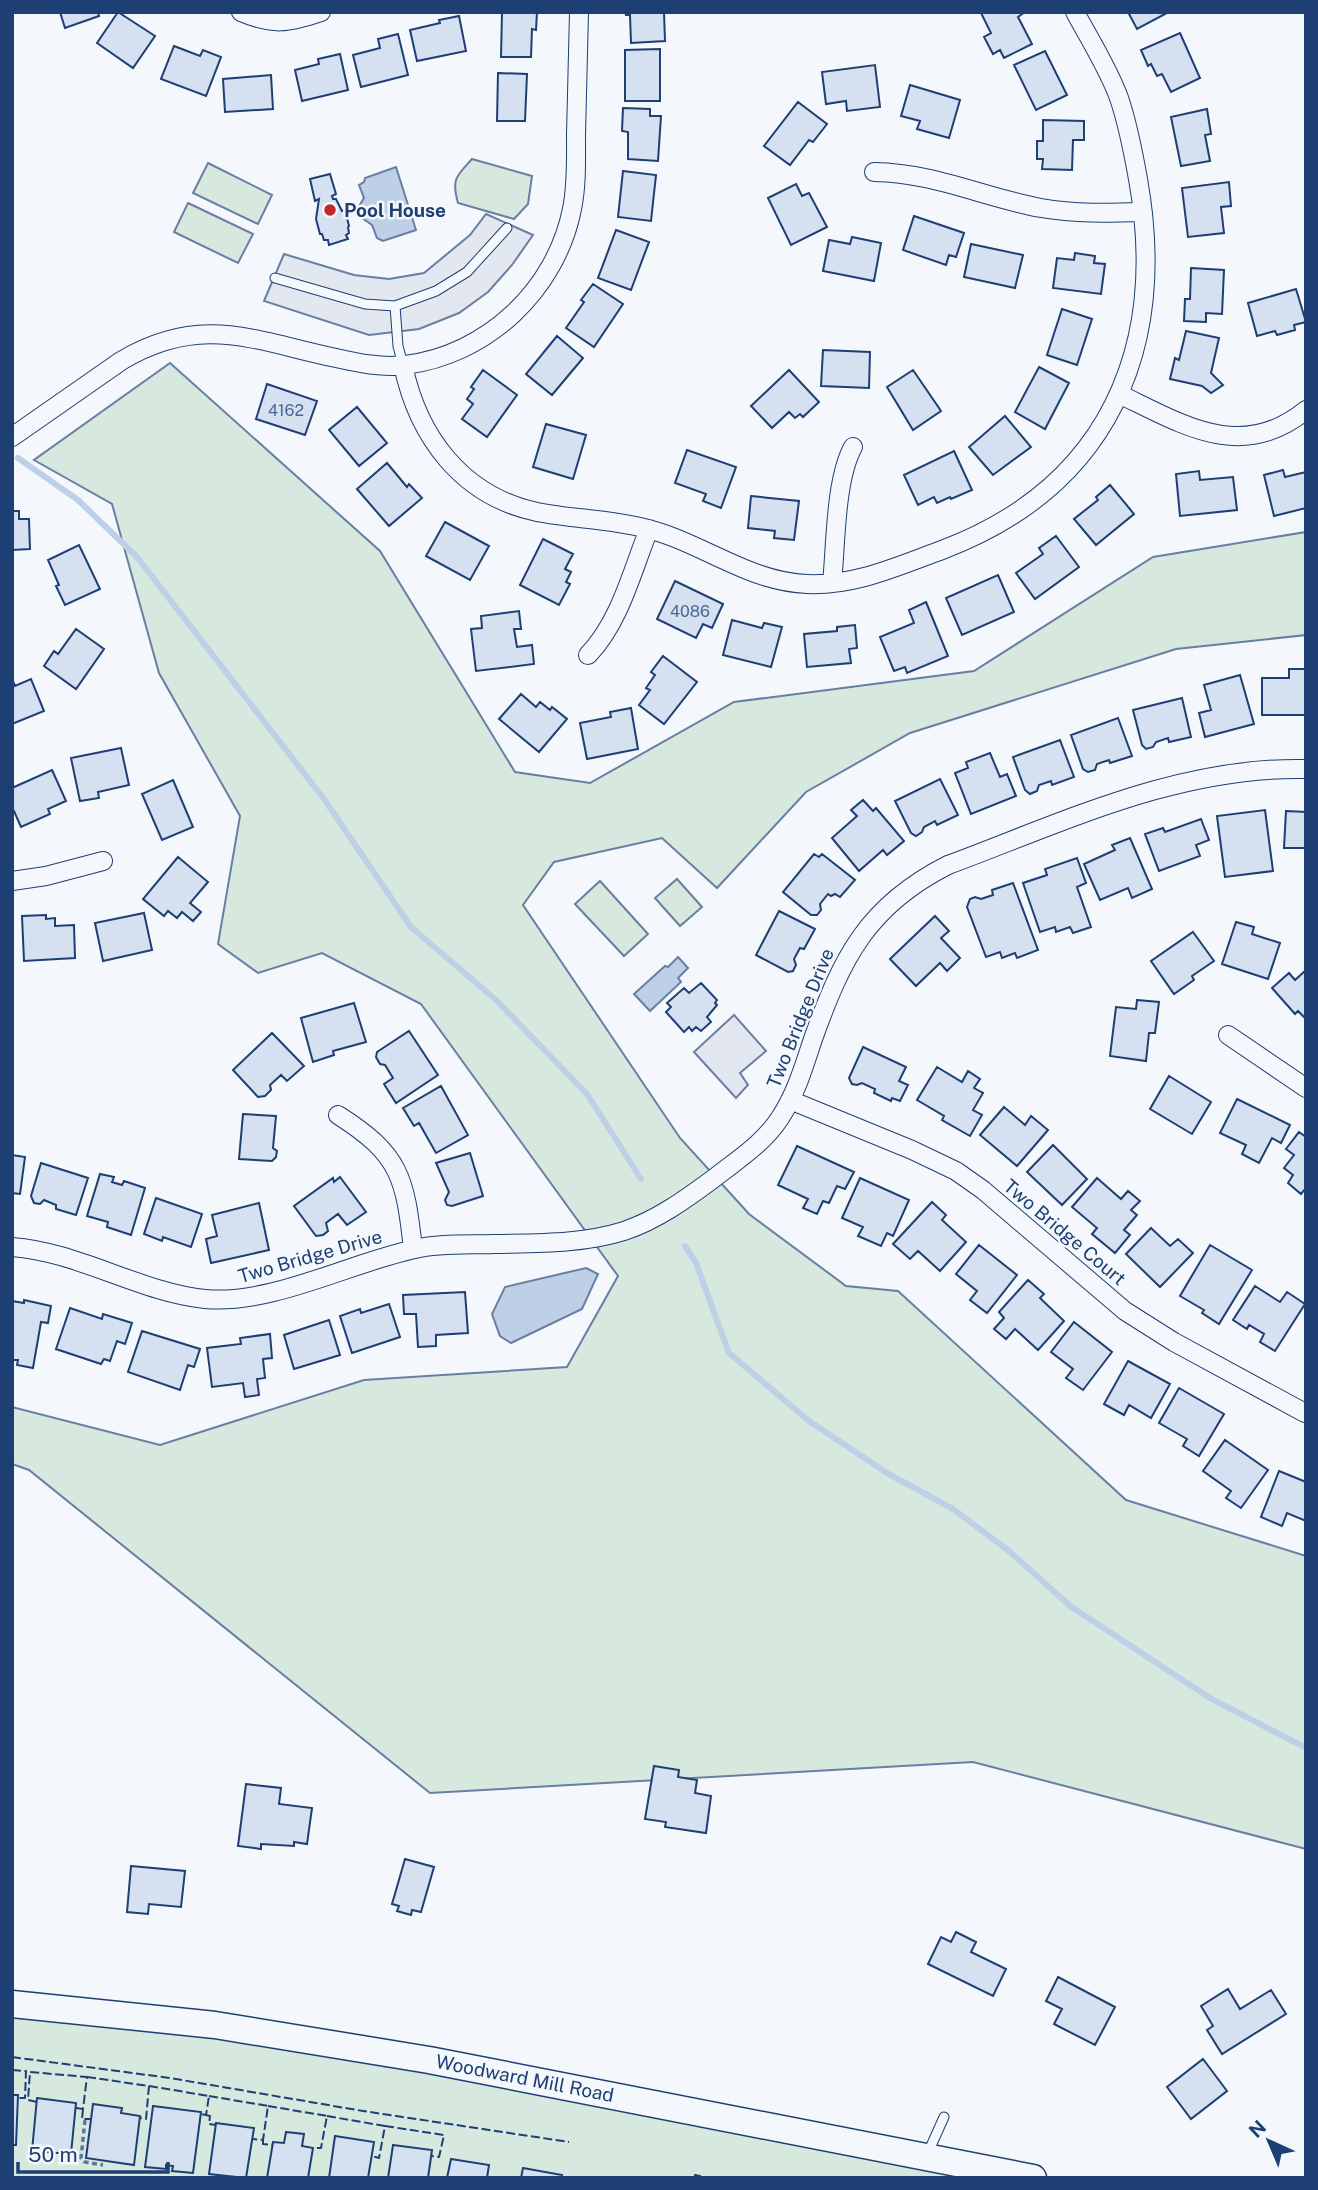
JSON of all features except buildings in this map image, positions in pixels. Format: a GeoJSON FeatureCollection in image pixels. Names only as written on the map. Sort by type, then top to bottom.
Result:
{"type":"FeatureCollection","features":[{"type":"Feature","properties":{"kind":"street"},"geometry":{"type":"LineString","coordinates":[[241,12],[262,22],[294,21],[321,12]]}},
{"type":"Feature","properties":{"kind":"street"},"geometry":{"type":"LineString","coordinates":[[12,437],[136,352],[169,339],[223,333],[241,335],[351,361],[387,366],[403,365],[451,352],[498,327],[511,317],[536,289],[557,256],[569,222],[575,186],[579,12]]}},
{"type":"Feature","properties":{"kind":"street"},"geometry":{"type":"LineString","coordinates":[[403,365],[415,410],[431,439],[453,466],[483,492],[519,508],[608,520],[649,529],[762,576],[792,583],[832,583],[874,575],[961,543],[1018,512],[1052,485],[1080,455],[1119,394],[1134,353],[1144,306],[1146,254],[1143,212],[1132,146],[1120,102],[1107,71],[1075,12]]}},
{"type":"Feature","properties":{"kind":"street"},"geometry":{"type":"LineString","coordinates":[[874,172],[925,176],[1023,204],[1058,211],[1143,212]]}},
{"type":"Feature","properties":{"kind":"street"},"geometry":{"type":"LineString","coordinates":[[1119,394],[1189,427],[1225,437],[1268,430],[1294,419],[1306,410]]}},
{"type":"Feature","properties":{"kind":"street"},"geometry":{"type":"LineString","coordinates":[[832,583],[841,485],[847,458],[853,447]]}},
{"type":"Feature","properties":{"kind":"street"},"geometry":{"type":"LineString","coordinates":[[588,655],[599,644],[612,622],[649,529]]}},
{"type":"Feature","properties":{"kind":"street","name":"Two Bridge Drive"},"geometry":{"type":"LineString","coordinates":[[12,1248],[50,1254],[189,1296],[237,1299],[271,1292],[413,1249],[441,1245],[579,1241],[626,1230],[675,1206],[768,1135],[790,1100],[832,985],[845,960],[860,936],[879,914],[923,878],[948,865],[1158,788],[1219,774],[1306,769]]}},
{"type":"Feature","properties":{"kind":"street"},"geometry":{"type":"LineString","coordinates":[[12,881],[46,876],[103,861]]}},
{"type":"Feature","properties":{"kind":"street"},"geometry":{"type":"LineString","coordinates":[[1228,1035],[1306,1088]]}},
{"type":"Feature","properties":{"kind":"street","name":"Two Bridge Court"},"geometry":{"type":"LineString","coordinates":[[790,1100],[956,1171],[983,1190],[1138,1320],[1305,1413]]}},
{"type":"Feature","properties":{"kind":"street"},"geometry":{"type":"LineString","coordinates":[[338,1115],[377,1143],[396,1167],[408,1206],[413,1249]]}},
{"type":"Feature","properties":{"kind":"street","name":"Woodward Mill Road"},"geometry":{"type":"LineString","coordinates":[[12,2004],[215,2025],[416,2057],[1033,2178]]}},
{"type":"Feature","properties":{"kind":"lane"},"geometry":{"type":"LineString","coordinates":[[275,278],[366,304],[396,306],[436,291],[467,272],[508,228]]}},
{"type":"Feature","properties":{"kind":"lane"},"geometry":{"type":"LineString","coordinates":[[396,306],[398,346],[403,365]]}},
{"type":"Feature","properties":{"kind":"lane"},"geometry":{"type":"LineString","coordinates":[[926,2156],[944,2118]]}},
{"type":"Feature","properties":{"kind":"path"},"geometry":{"type":"LineString","coordinates":[[85,2120],[82,2158],[85,2162],[103,2165]]}},
{"type":"Feature","properties":{"kind":"shaded area"},"geometry":{"type":"Polygon","coordinates":[[[472,159],[532,176],[528,204],[514,219],[458,203],[455,183],[472,159]]]}},
{"type":"Feature","properties":{"kind":"shaded area"},"geometry":{"type":"Polygon","coordinates":[[[208,163],[272,195],[258,224],[193,193],[208,163]]]}},
{"type":"Feature","properties":{"kind":"shaded area"},"geometry":{"type":"Polygon","coordinates":[[[188,203],[253,234],[238,263],[174,232],[188,203]]]}},
{"type":"Feature","properties":{"kind":"shaded area"},"geometry":{"type":"Polygon","coordinates":[[[486,214],[533,235],[512,265],[488,292],[459,313],[419,329],[369,335],[264,301],[284,254],[354,275],[389,279],[424,273],[470,235],[486,214]]]}},
{"type":"Feature","properties":{"kind":"shaded area"},"geometry":{"type":"Polygon","coordinates":[[[170,363],[380,551],[515,772],[590,783],[734,702],[974,671],[1153,557],[1306,532],[1306,635],[1176,649],[910,733],[806,792],[717,888],[662,838],[554,862],[523,905],[680,1138],[749,1214],[846,1286],[898,1291],[1126,1500],[1306,1556],[1306,1849],[973,1762],[430,1793],[29,1470],[12,1464],[12,1407],[160,1445],[364,1380],[567,1367],[618,1276],[421,1004],[322,953],[258,973],[218,944],[240,816],[159,673],[112,504],[34,460],[170,363]]]}},
{"type":"Feature","properties":{"kind":"shaded area"},"geometry":{"type":"Polygon","coordinates":[[[677,879],[702,907],[680,926],[655,898],[677,879]]]}},
{"type":"Feature","properties":{"kind":"shaded area"},"geometry":{"type":"Polygon","coordinates":[[[600,881],[648,934],[624,956],[575,904],[600,881]]]}},
{"type":"Feature","properties":{"kind":"shaded area"},"geometry":{"type":"Polygon","coordinates":[[[734,1015],[766,1051],[740,1073],[748,1085],[736,1098],[694,1052],[734,1015]]]}},
{"type":"Feature","properties":{"kind":"shaded area"},"geometry":{"type":"Polygon","coordinates":[[[12,2014],[301,2047],[986,2178],[12,2178],[12,2014]]]}},
{"type":"Feature","properties":{"kind":"water"},"geometry":{"type":"Polygon","coordinates":[[[396,167],[416,230],[383,241],[377,238],[372,225],[359,216],[358,208],[364,198],[359,185],[365,178],[396,167]]]}},
{"type":"Feature","properties":{"kind":"water"},"geometry":{"type":"Polygon","coordinates":[[[678,957],[688,968],[678,978],[681,982],[650,1011],[634,994],[678,957]]]}},
{"type":"Feature","properties":{"kind":"water"},"geometry":{"type":"Polygon","coordinates":[[[586,1268],[598,1274],[582,1309],[511,1343],[500,1336],[492,1314],[505,1287],[586,1268]]]}},
{"type":"Feature","properties":{"kind":"waterway"},"geometry":{"type":"LineString","coordinates":[[18,458],[78,500],[137,557],[324,799],[411,927],[495,999],[587,1094],[641,1179]]}},
{"type":"Feature","properties":{"kind":"waterway"},"geometry":{"type":"LineString","coordinates":[[685,1246],[696,1263],[729,1353],[809,1421],[887,1473],[953,1509],[1009,1551],[1070,1606],[1210,1698],[1306,1748]]}},
{"type":"Feature","properties":{"kind":"fence"},"geometry":{"type":"LineString","coordinates":[[12,2057],[170,2078],[569,2142]]}},
{"type":"Feature","properties":{"kind":"fence"},"geometry":{"type":"LineString","coordinates":[[12,2070],[26,2071],[25,2098],[18,2098]]}},
{"type":"Feature","properties":{"kind":"fence"},"geometry":{"type":"LineString","coordinates":[[37,2102],[28,2100],[30,2072],[87,2077],[83,2109],[76,2108]]}},
{"type":"Feature","properties":{"kind":"fence"},"geometry":{"type":"LineString","coordinates":[[87,2077],[149,2086],[146,2119],[140,2118]]}},
{"type":"Feature","properties":{"kind":"fence"},"geometry":{"type":"LineString","coordinates":[[149,2086],[209,2096],[206,2115],[201,2114]]}},
{"type":"Feature","properties":{"kind":"fence"},"geometry":{"type":"LineString","coordinates":[[209,2096],[268,2106],[263,2140],[252,2139]]}},
{"type":"Feature","properties":{"kind":"fence"},"geometry":{"type":"LineString","coordinates":[[268,2106],[327,2116],[321,2148],[313,2148]]}},
{"type":"Feature","properties":{"kind":"fence"},"geometry":{"type":"LineString","coordinates":[[83,2109],[82,2119],[90,2119]]}},
{"type":"Feature","properties":{"kind":"fence"},"geometry":{"type":"LineString","coordinates":[[206,2115],[210,2116],[209,2124],[216,2125]]}},
{"type":"Feature","properties":{"kind":"fence"},"geometry":{"type":"LineString","coordinates":[[327,2116],[385,2126],[379,2158],[372,2156]]}},
{"type":"Feature","properties":{"kind":"fence"},"geometry":{"type":"LineString","coordinates":[[385,2126],[444,2135],[439,2157],[431,2156]]}},
{"type":"Feature","properties":{"kind":"fence"},"geometry":{"type":"LineString","coordinates":[[263,2140],[263,2144],[273,2145]]}},
{"type":"Feature","properties":{"kind":"fence"},"geometry":{"type":"LineString","coordinates":[[695,2178],[695,2175],[710,2178]]}},
{"type":"Feature","properties":{"kind":"place","name":"Pool House"},"geometry":{"type":"Point","coordinates":[330,210]}}]}
